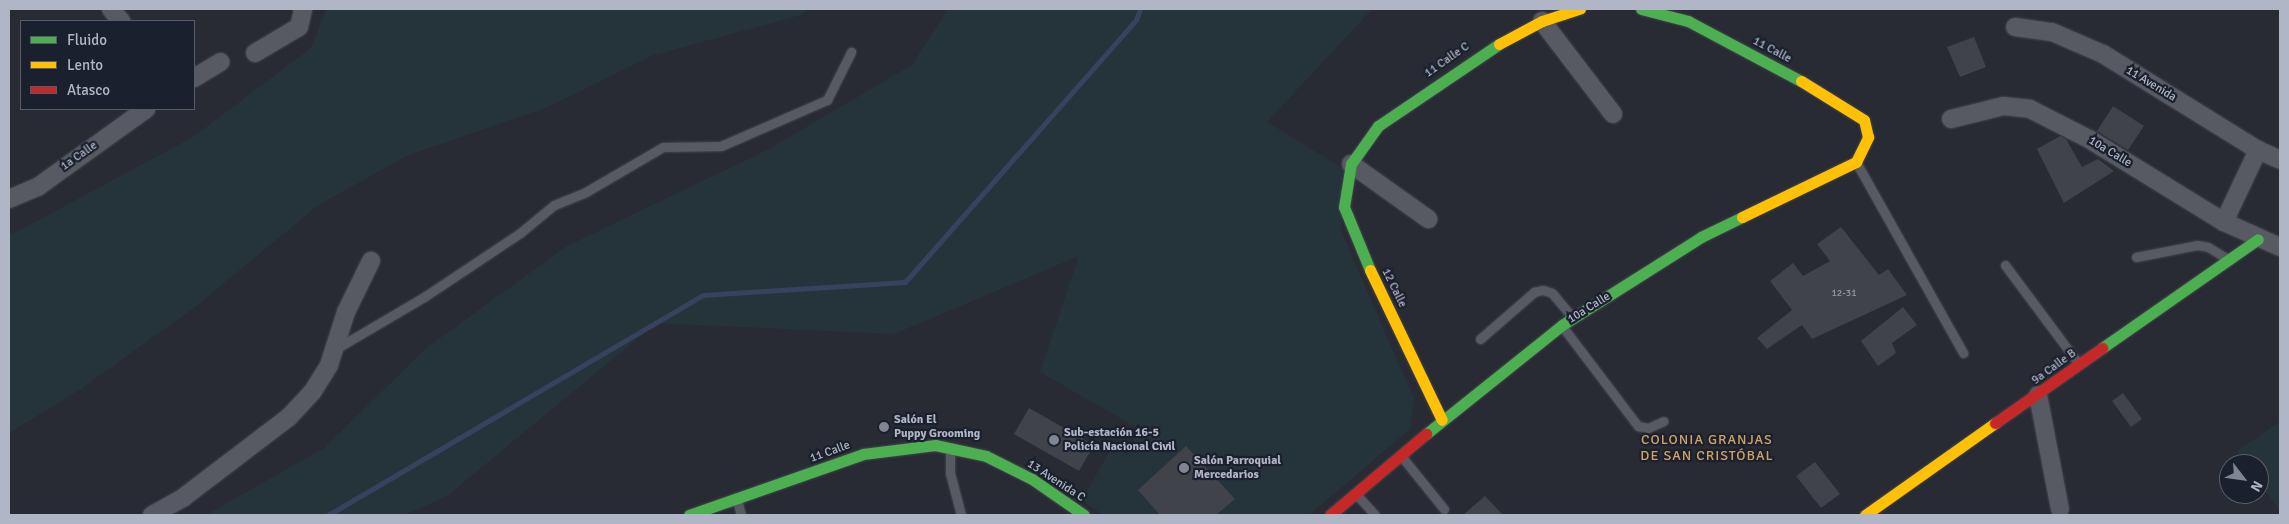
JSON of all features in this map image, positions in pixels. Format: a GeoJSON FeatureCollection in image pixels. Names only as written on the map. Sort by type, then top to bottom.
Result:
{"type":"FeatureCollection","features":[{"type":"Feature","properties":{"kind":"street"},"geometry":{"type":"LineString","coordinates":[[111,9],[120,20]]}},
{"type":"Feature","properties":{"kind":"street"},"geometry":{"type":"LineString","coordinates":[[255,53],[299,27],[303,9]]}},
{"type":"Feature","properties":{"kind":"street","name":"11 Calle C"},"geometry":{"type":"LineString","coordinates":[[1351,164],[1378,126],[1479,54],[1542,21],[1580,9]]}},
{"type":"Feature","properties":{"kind":"street","name":"11 Calle"},"geometry":{"type":"LineString","coordinates":[[1645,9],[1688,21],[1837,100],[1864,120],[1868,137],[1856,162]]}},
{"type":"Feature","properties":{"kind":"street"},"geometry":{"type":"LineString","coordinates":[[1542,21],[1613,114]]}},
{"type":"Feature","properties":{"kind":"street","name":"11 Avenida"},"geometry":{"type":"LineString","coordinates":[[2015,27],[2052,32],[2102,54],[2258,150],[2280,160]]}},
{"type":"Feature","properties":{"kind":"street"},"geometry":{"type":"LineString","coordinates":[[195,77],[221,62]]}},
{"type":"Feature","properties":{"kind":"street","name":"10a Calle"},"geometry":{"type":"LineString","coordinates":[[1951,119],[1995,107],[2030,109],[2089,139],[2224,222],[2258,239],[2280,247]]}},
{"type":"Feature","properties":{"kind":"street","name":"1a Calle"},"geometry":{"type":"LineString","coordinates":[[9,199],[39,186],[145,110]]}},
{"type":"Feature","properties":{"kind":"street"},"geometry":{"type":"LineString","coordinates":[[2224,222],[2258,150]]}},
{"type":"Feature","properties":{"kind":"street","name":"10a Calle"},"geometry":{"type":"LineString","coordinates":[[1330,515],[1442,420],[1573,318],[1701,237],[1856,162]]}},
{"type":"Feature","properties":{"kind":"street"},"geometry":{"type":"LineString","coordinates":[[1351,164],[1428,219]]}},
{"type":"Feature","properties":{"kind":"street","name":"12 Calle"},"geometry":{"type":"LineString","coordinates":[[1351,164],[1344,208],[1349,226],[1442,420]]}},
{"type":"Feature","properties":{"kind":"street","name":"9a Calle B"},"geometry":{"type":"LineString","coordinates":[[1865,515],[2080,366],[2258,239]]}},
{"type":"Feature","properties":{"kind":"street"},"geometry":{"type":"LineString","coordinates":[[152,515],[184,497],[289,417],[313,391],[337,348],[346,312],[371,261]]}},
{"type":"Feature","properties":{"kind":"street"},"geometry":{"type":"LineString","coordinates":[[2038,395],[2060,509]]}},
{"type":"Feature","properties":{"kind":"street","name":"11 Calle"},"geometry":{"type":"LineString","coordinates":[[689,515],[737,500],[863,454],[935,445],[986,456]]}},
{"type":"Feature","properties":{"kind":"street","name":"13 Avenida C"},"geometry":{"type":"LineString","coordinates":[[986,456],[1032,479],[1084,515]]}},
{"type":"Feature","properties":{"kind":"lane"},"geometry":{"type":"LineString","coordinates":[[337,348],[520,233],[554,205],[584,193],[663,147],[721,146],[827,100],[851,52]]}},
{"type":"Feature","properties":{"kind":"lane"},"geometry":{"type":"LineString","coordinates":[[1856,162],[1963,353]]}},
{"type":"Feature","properties":{"kind":"lane"},"geometry":{"type":"LineString","coordinates":[[2136,257],[2197,245],[2208,247],[2228,260]]}},
{"type":"Feature","properties":{"kind":"lane"},"geometry":{"type":"LineString","coordinates":[[2005,265],[2080,366]]}},
{"type":"Feature","properties":{"kind":"lane"},"geometry":{"type":"LineString","coordinates":[[1480,339],[1534,292],[1543,290],[1552,293],[1573,318]]}},
{"type":"Feature","properties":{"kind":"lane"},"geometry":{"type":"LineString","coordinates":[[1562,326],[1638,426],[1648,428],[1664,421]]}},
{"type":"Feature","properties":{"kind":"lane"},"geometry":{"type":"LineString","coordinates":[[950,448],[950,473],[962,515]]}},
{"type":"Feature","properties":{"kind":"lane"},"geometry":{"type":"LineString","coordinates":[[1401,455],[1444,509]]}},
{"type":"Feature","properties":{"kind":"lane"},"geometry":{"type":"LineString","coordinates":[[1356,493],[1375,515]]}},
{"type":"Feature","properties":{"kind":"lane"},"geometry":{"type":"LineString","coordinates":[[737,500],[741,515]]}},
{"type":"Feature","properties":{"kind":"shaded area"},"geometry":{"type":"Polygon","coordinates":[[[326,9],[808,9],[801,15],[651,56],[548,107],[406,156],[317,206],[195,307],[81,389],[9,433],[9,236],[193,137],[311,48],[326,9]]]}},
{"type":"Feature","properties":{"kind":"shaded area"},"geometry":{"type":"Polygon","coordinates":[[[948,9],[1372,9],[1267,122],[1344,169],[1341,231],[1414,399],[1410,429],[1309,515],[1103,515],[1082,500],[1112,447],[1127,455],[1139,429],[1040,372],[1079,256],[894,334],[656,323],[447,496],[405,515],[206,515],[324,448],[425,349],[567,246],[767,150],[912,65],[948,9]]]}},
{"type":"Feature","properties":{"kind":"shaded area"},"geometry":{"type":"Polygon","coordinates":[[[2279,422],[2280,511],[2269,496],[2269,454],[2239,454],[2237,451],[2279,422]]]}},
{"type":"Feature","properties":{"kind":"building"},"geometry":{"type":"Polygon","coordinates":[[[1974,37],[1986,67],[1960,77],[1947,47],[1974,37]]]}},
{"type":"Feature","properties":{"kind":"building"},"geometry":{"type":"Polygon","coordinates":[[[2113,106],[2144,126],[2128,150],[2097,131],[2113,106]]]}},
{"type":"Feature","properties":{"kind":"building"},"geometry":{"type":"Polygon","coordinates":[[[2060,136],[2066,139],[2082,167],[2098,159],[2114,171],[2064,203],[2037,149],[2060,136]]]}},
{"type":"Feature","properties":{"kind":"building"},"geometry":{"type":"Polygon","coordinates":[[[1841,227],[1879,275],[1888,269],[1907,295],[1812,339],[1802,325],[1767,349],[1757,338],[1792,310],[1770,281],[1793,263],[1803,276],[1830,261],[1817,244],[1841,227]]]}},
{"type":"Feature","properties":{"kind":"building"},"geometry":{"type":"Polygon","coordinates":[[[1903,307],[1917,325],[1892,343],[1896,353],[1878,366],[1861,341],[1903,307]]]}},
{"type":"Feature","properties":{"kind":"building"},"geometry":{"type":"Polygon","coordinates":[[[2123,393],[2142,419],[2131,427],[2112,401],[2123,393]]]}},
{"type":"Feature","properties":{"kind":"building","name":"Sub-estación 16-5 Policía Nacional Civil"},"geometry":{"type":"Polygon","coordinates":[[[1029,408],[1094,445],[1079,471],[1014,434],[1029,408]]]}},
{"type":"Feature","properties":{"kind":"building","name":"Salón Parroquial Mercedarios"},"geometry":{"type":"Polygon","coordinates":[[[1186,446],[1235,499],[1216,515],[1160,515],[1138,490],[1186,446]]]}},
{"type":"Feature","properties":{"kind":"building"},"geometry":{"type":"Polygon","coordinates":[[[1815,462],[1840,494],[1821,508],[1796,476],[1815,462]]]}},
{"type":"Feature","properties":{"kind":"building"},"geometry":{"type":"Polygon","coordinates":[[[1485,496],[1503,515],[1463,515],[1485,496]]]}},
{"type":"Feature","properties":{"kind":"waterway"},"geometry":{"type":"LineString","coordinates":[[328,515],[703,295],[905,282],[1136,20],[1140,9]]}},
{"type":"Feature","properties":{"kind":"traffic: fast"},"geometry":{"type":"LineString","coordinates":[[1641,9],[1688,21],[1801,81]]}},
{"type":"Feature","properties":{"kind":"traffic: fast"},"geometry":{"type":"LineString","coordinates":[[1370,270],[1344,207],[1351,164],[1378,126],[1499,44]]}},
{"type":"Feature","properties":{"kind":"traffic: fast"},"geometry":{"type":"LineString","coordinates":[[1426,434],[1562,325],[1701,237],[1742,217]]}},
{"type":"Feature","properties":{"kind":"traffic: fast"},"geometry":{"type":"LineString","coordinates":[[2102,348],[2258,239]]}},
{"type":"Feature","properties":{"kind":"traffic: fast"},"geometry":{"type":"LineString","coordinates":[[689,515],[863,454],[935,445],[986,456],[1032,479],[1084,515]]}},
{"type":"Feature","properties":{"kind":"traffic: slow"},"geometry":{"type":"LineString","coordinates":[[1499,44],[1542,21],[1580,9]]}},
{"type":"Feature","properties":{"kind":"traffic: slow"},"geometry":{"type":"LineString","coordinates":[[1742,217],[1856,162],[1868,137],[1864,120],[1801,81]]}},
{"type":"Feature","properties":{"kind":"traffic: slow"},"geometry":{"type":"LineString","coordinates":[[1370,270],[1442,420]]}},
{"type":"Feature","properties":{"kind":"traffic: slow"},"geometry":{"type":"LineString","coordinates":[[1865,515],[1995,423]]}},
{"type":"Feature","properties":{"kind":"traffic: jam"},"geometry":{"type":"LineString","coordinates":[[1995,423],[2102,348]]}},
{"type":"Feature","properties":{"kind":"traffic: jam"},"geometry":{"type":"LineString","coordinates":[[1330,515],[1426,434]]}},
{"type":"Feature","properties":{"kind":"place","name":"Salón El Puppy Grooming"},"geometry":{"type":"Point","coordinates":[884,427]}},
{"type":"Feature","properties":{"kind":"place","name":"Sub-estación 16-5 Policía Nacional Civil"},"geometry":{"type":"Point","coordinates":[1054,440]}},
{"type":"Feature","properties":{"kind":"place","name":"Salón Parroquial Mercedarios"},"geometry":{"type":"Point","coordinates":[1184,468]}},
{"type":"Feature","properties":{"kind":"district","name":"COLONIA GRANJAS DE SAN CRISTÓBAL"},"geometry":{"type":"Point","coordinates":[1707,448]}}]}
